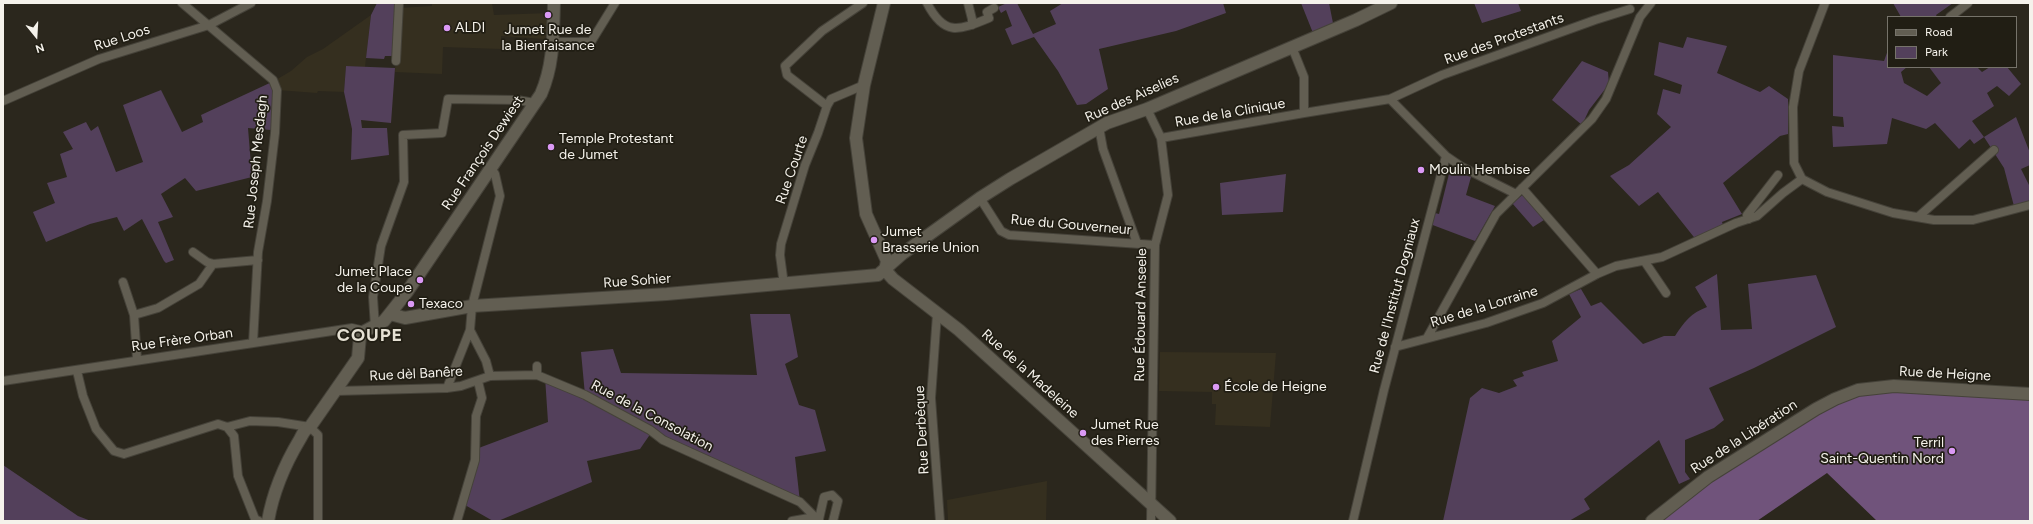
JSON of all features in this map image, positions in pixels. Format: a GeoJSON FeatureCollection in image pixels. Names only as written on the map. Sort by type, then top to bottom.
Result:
{"type":"FeatureCollection","features":[{"type":"Feature","properties":{"kind":"street","name":"Rue Joseph Mesdagh"},"geometry":{"type":"LineString","coordinates":[[182,3],[273,80],[277,90],[270,179],[258,260],[253,343]]}},
{"type":"Feature","properties":{"kind":"street","name":"Rue Loos"},"geometry":{"type":"LineString","coordinates":[[3,101],[99,59],[209,25],[250,3]]}},
{"type":"Feature","properties":{"kind":"street"},"geometry":{"type":"LineString","coordinates":[[396,61],[399,3]]}},
{"type":"Feature","properties":{"kind":"street","name":"Rue François Dewiest"},"geometry":{"type":"LineString","coordinates":[[370,329],[384,321],[390,314],[536,103],[547,79],[552,58],[554,3]]}},
{"type":"Feature","properties":{"kind":"street"},"geometry":{"type":"LineString","coordinates":[[553,42],[591,42],[615,3]]}},
{"type":"Feature","properties":{"kind":"street"},"geometry":{"type":"LineString","coordinates":[[863,3],[822,30],[785,66],[787,74],[827,106],[831,99],[864,86]]}},
{"type":"Feature","properties":{"kind":"street"},"geometry":{"type":"LineString","coordinates":[[884,3],[864,86],[856,132],[857,155],[866,214],[887,261],[885,270]]}},
{"type":"Feature","properties":{"kind":"street"},"geometry":{"type":"LineString","coordinates":[[927,3],[935,19],[942,26],[949,27],[972,25],[990,18],[987,12],[994,8]]}},
{"type":"Feature","properties":{"kind":"street"},"geometry":{"type":"LineString","coordinates":[[968,3],[972,25]]}},
{"type":"Feature","properties":{"kind":"street","name":"Rue des Aiselies"},"geometry":{"type":"LineString","coordinates":[[885,270],[902,254],[980,198],[1099,127],[1113,120],[1147,109],[1292,48],[1391,3]]}},
{"type":"Feature","properties":{"kind":"street"},"geometry":{"type":"LineString","coordinates":[[1427,338],[1496,214],[1592,119],[1606,99],[1640,17],[1651,3]]}},
{"type":"Feature","properties":{"kind":"street"},"geometry":{"type":"LineString","coordinates":[[1825,3],[1799,75],[1793,106],[1792,142],[1795,166],[1802,179],[1827,192],[1893,213],[1934,220],[1973,220],[2030,204]]}},
{"type":"Feature","properties":{"kind":"street"},"geometry":{"type":"LineString","coordinates":[[1951,16],[1968,3]]}},
{"type":"Feature","properties":{"kind":"street"},"geometry":{"type":"LineString","coordinates":[[1629,6],[1640,17]]}},
{"type":"Feature","properties":{"kind":"street","name":"Rue des Protestants"},"geometry":{"type":"LineString","coordinates":[[1390,99],[1442,75],[1629,6]]}},
{"type":"Feature","properties":{"kind":"street","name":"Rue de la Clinique"},"geometry":{"type":"LineString","coordinates":[[1292,48],[1304,77],[1304,112]]}},
{"type":"Feature","properties":{"kind":"street"},"geometry":{"type":"LineString","coordinates":[[268,521],[272,502],[282,473],[295,446],[306,429],[310,427],[335,393],[358,358],[360,336],[370,329],[373,297],[381,246],[404,182],[403,135],[442,133],[448,99],[518,100],[536,103]]}},
{"type":"Feature","properties":{"kind":"street"},"geometry":{"type":"LineString","coordinates":[[1390,99],[1446,156],[1462,167],[1519,191],[1597,274]]}},
{"type":"Feature","properties":{"kind":"street","name":"Rue de la Clinique"},"geometry":{"type":"LineString","coordinates":[[1161,138],[1304,112],[1390,99]]}},
{"type":"Feature","properties":{"kind":"street","name":"Rue Courte"},"geometry":{"type":"LineString","coordinates":[[784,285],[781,244],[805,165],[827,106]]}},
{"type":"Feature","properties":{"kind":"street","name":"Rue Édouard Anseele"},"geometry":{"type":"LineString","coordinates":[[1147,109],[1161,138],[1168,195],[1154,245],[1151,521]]}},
{"type":"Feature","properties":{"kind":"street"},"geometry":{"type":"LineString","coordinates":[[1099,127],[1103,149],[1137,244]]}},
{"type":"Feature","properties":{"kind":"street"},"geometry":{"type":"LineString","coordinates":[[1918,217],[1994,150]]}},
{"type":"Feature","properties":{"kind":"street","name":"Rue de l'Institut Dogniaux"},"geometry":{"type":"LineString","coordinates":[[1353,521],[1395,346],[1446,156]]}},
{"type":"Feature","properties":{"kind":"street"},"geometry":{"type":"LineString","coordinates":[[447,388],[470,330],[472,306],[500,196],[495,174],[491,168]]}},
{"type":"Feature","properties":{"kind":"street"},"geometry":{"type":"LineString","coordinates":[[1749,219],[1747,215],[1778,176]]}},
{"type":"Feature","properties":{"kind":"street","name":"Rue de la Lorraine"},"geometry":{"type":"LineString","coordinates":[[1395,346],[1486,323],[1540,304],[1597,274],[1616,266],[1645,262],[1662,257],[1736,223],[1757,216],[1783,193],[1802,179]]}},
{"type":"Feature","properties":{"kind":"street","name":"Rue du Gouverneur"},"geometry":{"type":"LineString","coordinates":[[980,198],[1001,231],[1009,235],[1154,245]]}},
{"type":"Feature","properties":{"kind":"street"},"geometry":{"type":"LineString","coordinates":[[193,252],[207,262],[213,264],[258,260]]}},
{"type":"Feature","properties":{"kind":"street"},"geometry":{"type":"LineString","coordinates":[[1645,262],[1666,293]]}},
{"type":"Feature","properties":{"kind":"street"},"geometry":{"type":"LineString","coordinates":[[134,315],[158,308],[199,284],[213,264]]}},
{"type":"Feature","properties":{"kind":"street","name":"Rue Sohier"},"geometry":{"type":"LineString","coordinates":[[390,314],[405,318],[472,306],[574,301],[784,285],[866,277],[878,275],[885,270]]}},
{"type":"Feature","properties":{"kind":"street","name":"Rue de la Madeleine"},"geometry":{"type":"LineString","coordinates":[[885,270],[894,279],[965,336],[1170,521]]}},
{"type":"Feature","properties":{"kind":"street"},"geometry":{"type":"LineString","coordinates":[[123,282],[134,315],[137,359]]}},
{"type":"Feature","properties":{"kind":"street","name":"Rue Derbèque"},"geometry":{"type":"LineString","coordinates":[[937,314],[931,398],[940,521]]}},
{"type":"Feature","properties":{"kind":"street","name":"Rue Frère Orban"},"geometry":{"type":"LineString","coordinates":[[3,381],[77,371],[137,359],[352,328],[370,329]]}},
{"type":"Feature","properties":{"kind":"street"},"geometry":{"type":"LineString","coordinates":[[470,330],[486,362],[490,376]]}},
{"type":"Feature","properties":{"kind":"street"},"geometry":{"type":"LineString","coordinates":[[537,366],[537,375]]}},
{"type":"Feature","properties":{"kind":"street"},"geometry":{"type":"LineString","coordinates":[[77,371],[83,396],[96,429],[114,452],[124,454],[218,424],[227,427],[250,421],[278,422],[310,427],[318,435],[318,521]]}},
{"type":"Feature","properties":{"kind":"street","name":"Rue dèl Banêre"},"geometry":{"type":"LineString","coordinates":[[335,393],[337,391],[447,388],[461,386],[490,376],[537,375]]}},
{"type":"Feature","properties":{"kind":"street","name":"Rue de la Consolation"},"geometry":{"type":"LineString","coordinates":[[537,375],[585,395],[650,430],[663,440],[800,502],[818,519]]}},
{"type":"Feature","properties":{"kind":"street"},"geometry":{"type":"LineString","coordinates":[[457,521],[475,460],[476,416],[482,398],[478,381]]}},
{"type":"Feature","properties":{"kind":"street","name":"Rue de Heigne"},"geometry":{"type":"LineString","coordinates":[[1858,390],[1894,386],[2030,394]]}},
{"type":"Feature","properties":{"kind":"street","name":"Rue de la Libération"},"geometry":{"type":"LineString","coordinates":[[1652,521],[1693,488],[1724,466],[1816,409],[1858,390]]}},
{"type":"Feature","properties":{"kind":"street"},"geometry":{"type":"LineString","coordinates":[[227,427],[234,436],[238,476],[255,519],[260,521]]}},
{"type":"Feature","properties":{"kind":"street"},"geometry":{"type":"LineString","coordinates":[[792,521],[818,519],[824,497],[832,495],[838,501],[832,521]]}},
{"type":"Feature","properties":{"kind":"shaded area"},"geometry":{"type":"Polygon","coordinates":[[[432,3],[492,3],[494,15],[550,13],[545,39],[501,36],[501,49],[443,47],[442,74],[395,72],[398,8],[432,6],[432,3]]]}},
{"type":"Feature","properties":{"kind":"shaded area"},"geometry":{"type":"Polygon","coordinates":[[[371,15],[365,67],[346,66],[344,92],[318,91],[317,93],[277,90],[274,81],[291,71],[307,57],[323,49],[371,15]]]}},
{"type":"Feature","properties":{"kind":"shaded area","name":"École de Heigne"},"geometry":{"type":"Polygon","coordinates":[[[1160,352],[1276,353],[1270,427],[1215,425],[1216,404],[1212,404],[1212,392],[1159,391],[1160,352]]]}},
{"type":"Feature","properties":{"kind":"shaded area"},"geometry":{"type":"Polygon","coordinates":[[[1858,390],[2030,394],[2030,521],[1877,521],[1827,473],[1757,521],[1652,521],[1671,505],[1858,390]]]}},
{"type":"Feature","properties":{"kind":"shaded area"},"geometry":{"type":"Polygon","coordinates":[[[1047,481],[1046,521],[948,521],[947,500],[1047,481]]]}},
{"type":"Feature","properties":{"kind":"green space"},"geometry":{"type":"Polygon","coordinates":[[[377,3],[399,3],[396,56],[385,56],[384,59],[366,58],[371,15],[377,3]]]}},
{"type":"Feature","properties":{"kind":"green space"},"geometry":{"type":"Polygon","coordinates":[[[1007,3],[1017,3],[1033,34],[1056,24],[1050,11],[1063,3],[1223,3],[1226,13],[1176,31],[1099,49],[1108,89],[1086,104],[1077,105],[1058,71],[1034,37],[1012,45],[1005,29],[1012,26],[1006,10],[1001,13],[998,7],[1007,3]]]}},
{"type":"Feature","properties":{"kind":"green space"},"geometry":{"type":"Polygon","coordinates":[[[1301,3],[1329,3],[1334,28],[1315,38],[1301,3]]]}},
{"type":"Feature","properties":{"kind":"green space"},"geometry":{"type":"Polygon","coordinates":[[[1474,3],[1518,3],[1521,11],[1482,23],[1474,3]]]}},
{"type":"Feature","properties":{"kind":"green space"},"geometry":{"type":"Polygon","coordinates":[[[1893,3],[1953,3],[1936,16],[1900,16],[1893,3]]]}},
{"type":"Feature","properties":{"kind":"green space"},"geometry":{"type":"Polygon","coordinates":[[[1687,37],[1727,46],[1717,73],[1760,92],[1769,86],[1788,99],[1788,134],[1780,136],[1723,183],[1742,214],[1722,222],[1724,228],[1697,241],[1658,192],[1639,206],[1610,176],[1629,165],[1671,127],[1657,114],[1663,89],[1680,94],[1682,85],[1654,75],[1659,42],[1683,48],[1687,37]]]}},
{"type":"Feature","properties":{"kind":"green space"},"geometry":{"type":"Polygon","coordinates":[[[1887,53],[1887,68],[1906,68],[1901,72],[1904,83],[1927,96],[1941,83],[1930,68],[1978,68],[1982,72],[1988,68],[2008,68],[2021,84],[2009,96],[1997,86],[1987,93],[1994,106],[1972,121],[1984,137],[1974,144],[1970,139],[1959,149],[1935,123],[1926,129],[1892,118],[1887,144],[1833,147],[1832,126],[1844,127],[1843,117],[1833,116],[1833,55],[1884,61],[1887,53]]]}},
{"type":"Feature","properties":{"kind":"green space"},"geometry":{"type":"Polygon","coordinates":[[[1582,61],[1608,72],[1609,84],[1589,110],[1582,125],[1552,100],[1582,61]]]}},
{"type":"Feature","properties":{"kind":"green space"},"geometry":{"type":"Polygon","coordinates":[[[346,66],[395,68],[391,123],[361,120],[362,128],[387,128],[389,155],[351,160],[352,129],[344,92],[346,66]]]}},
{"type":"Feature","properties":{"kind":"green space"},"geometry":{"type":"Polygon","coordinates":[[[274,81],[271,130],[248,128],[252,177],[196,191],[185,178],[161,194],[173,217],[158,222],[174,260],[166,263],[164,261],[142,219],[124,231],[117,217],[90,224],[46,242],[33,212],[55,203],[47,183],[67,177],[60,154],[73,149],[63,132],[86,122],[91,131],[98,126],[116,172],[143,162],[123,105],[161,90],[182,132],[203,122],[201,115],[274,81]]]}},
{"type":"Feature","properties":{"kind":"green space"},"geometry":{"type":"Polygon","coordinates":[[[2016,117],[2030,153],[2030,165],[2021,169],[2030,187],[2030,204],[2015,210],[2004,168],[1984,137],[2016,117]]]}},
{"type":"Feature","properties":{"kind":"green space"},"geometry":{"type":"Polygon","coordinates":[[[1450,170],[1471,177],[1466,195],[1495,206],[1475,241],[1430,224],[1435,213],[1439,214],[1450,170]]]}},
{"type":"Feature","properties":{"kind":"green space"},"geometry":{"type":"Polygon","coordinates":[[[1286,174],[1283,212],[1222,215],[1220,183],[1286,174]]]}},
{"type":"Feature","properties":{"kind":"green space"},"geometry":{"type":"Polygon","coordinates":[[[1524,194],[1544,220],[1533,227],[1512,203],[1524,194]]]}},
{"type":"Feature","properties":{"kind":"green space"},"geometry":{"type":"Polygon","coordinates":[[[1717,274],[1721,330],[1752,329],[1748,284],[1816,275],[1836,327],[1754,368],[1709,388],[1724,420],[1714,428],[1685,440],[1685,472],[1690,479],[1679,484],[1659,440],[1584,499],[1590,509],[1569,521],[1443,521],[1470,398],[1482,388],[1499,393],[1517,386],[1513,380],[1524,376],[1522,372],[1558,361],[1552,341],[1581,317],[1569,294],[1581,289],[1591,306],[1601,302],[1643,344],[1664,336],[1675,336],[1688,318],[1707,307],[1695,287],[1717,274]]]}},
{"type":"Feature","properties":{"kind":"green space"},"geometry":{"type":"Polygon","coordinates":[[[750,314],[790,314],[798,357],[785,364],[799,405],[815,410],[826,451],[795,457],[800,502],[651,433],[640,449],[587,461],[592,482],[498,521],[493,521],[465,505],[476,449],[548,422],[545,377],[585,395],[581,352],[613,349],[621,373],[757,375],[750,314]]]}},
{"type":"Feature","properties":{"kind":"green space"},"geometry":{"type":"Polygon","coordinates":[[[3,465],[78,516],[91,521],[3,521],[3,465]]]}},
{"type":"Feature","properties":{"kind":"place","name":"Jumet Rue de la Bienfaisance"},"geometry":{"type":"Point","coordinates":[548,15]}},
{"type":"Feature","properties":{"kind":"place","name":"ALDI"},"geometry":{"type":"Point","coordinates":[447,28]}},
{"type":"Feature","properties":{"kind":"place","name":"Temple Protestant de Jumet"},"geometry":{"type":"Point","coordinates":[551,147]}},
{"type":"Feature","properties":{"kind":"place","name":"Moulin Hembise"},"geometry":{"type":"Point","coordinates":[1421,170]}},
{"type":"Feature","properties":{"kind":"place","name":"Jumet Brasserie Union"},"geometry":{"type":"Point","coordinates":[874,240]}},
{"type":"Feature","properties":{"kind":"place","name":"Jumet Place de la Coupe"},"geometry":{"type":"Point","coordinates":[420,280]}},
{"type":"Feature","properties":{"kind":"place","name":"Texaco"},"geometry":{"type":"Point","coordinates":[411,304]}},
{"type":"Feature","properties":{"kind":"place","name":"École de Heigne"},"geometry":{"type":"Point","coordinates":[1216,387]}},
{"type":"Feature","properties":{"kind":"place","name":"Jumet Rue des Pierres"},"geometry":{"type":"Point","coordinates":[1083,433]}},
{"type":"Feature","properties":{"kind":"place","name":"Terril Saint-Quentin Nord"},"geometry":{"type":"Point","coordinates":[1952,451]}},
{"type":"Feature","properties":{"kind":"district","name":"COUPE"},"geometry":{"type":"Point","coordinates":[370,336]}}]}
